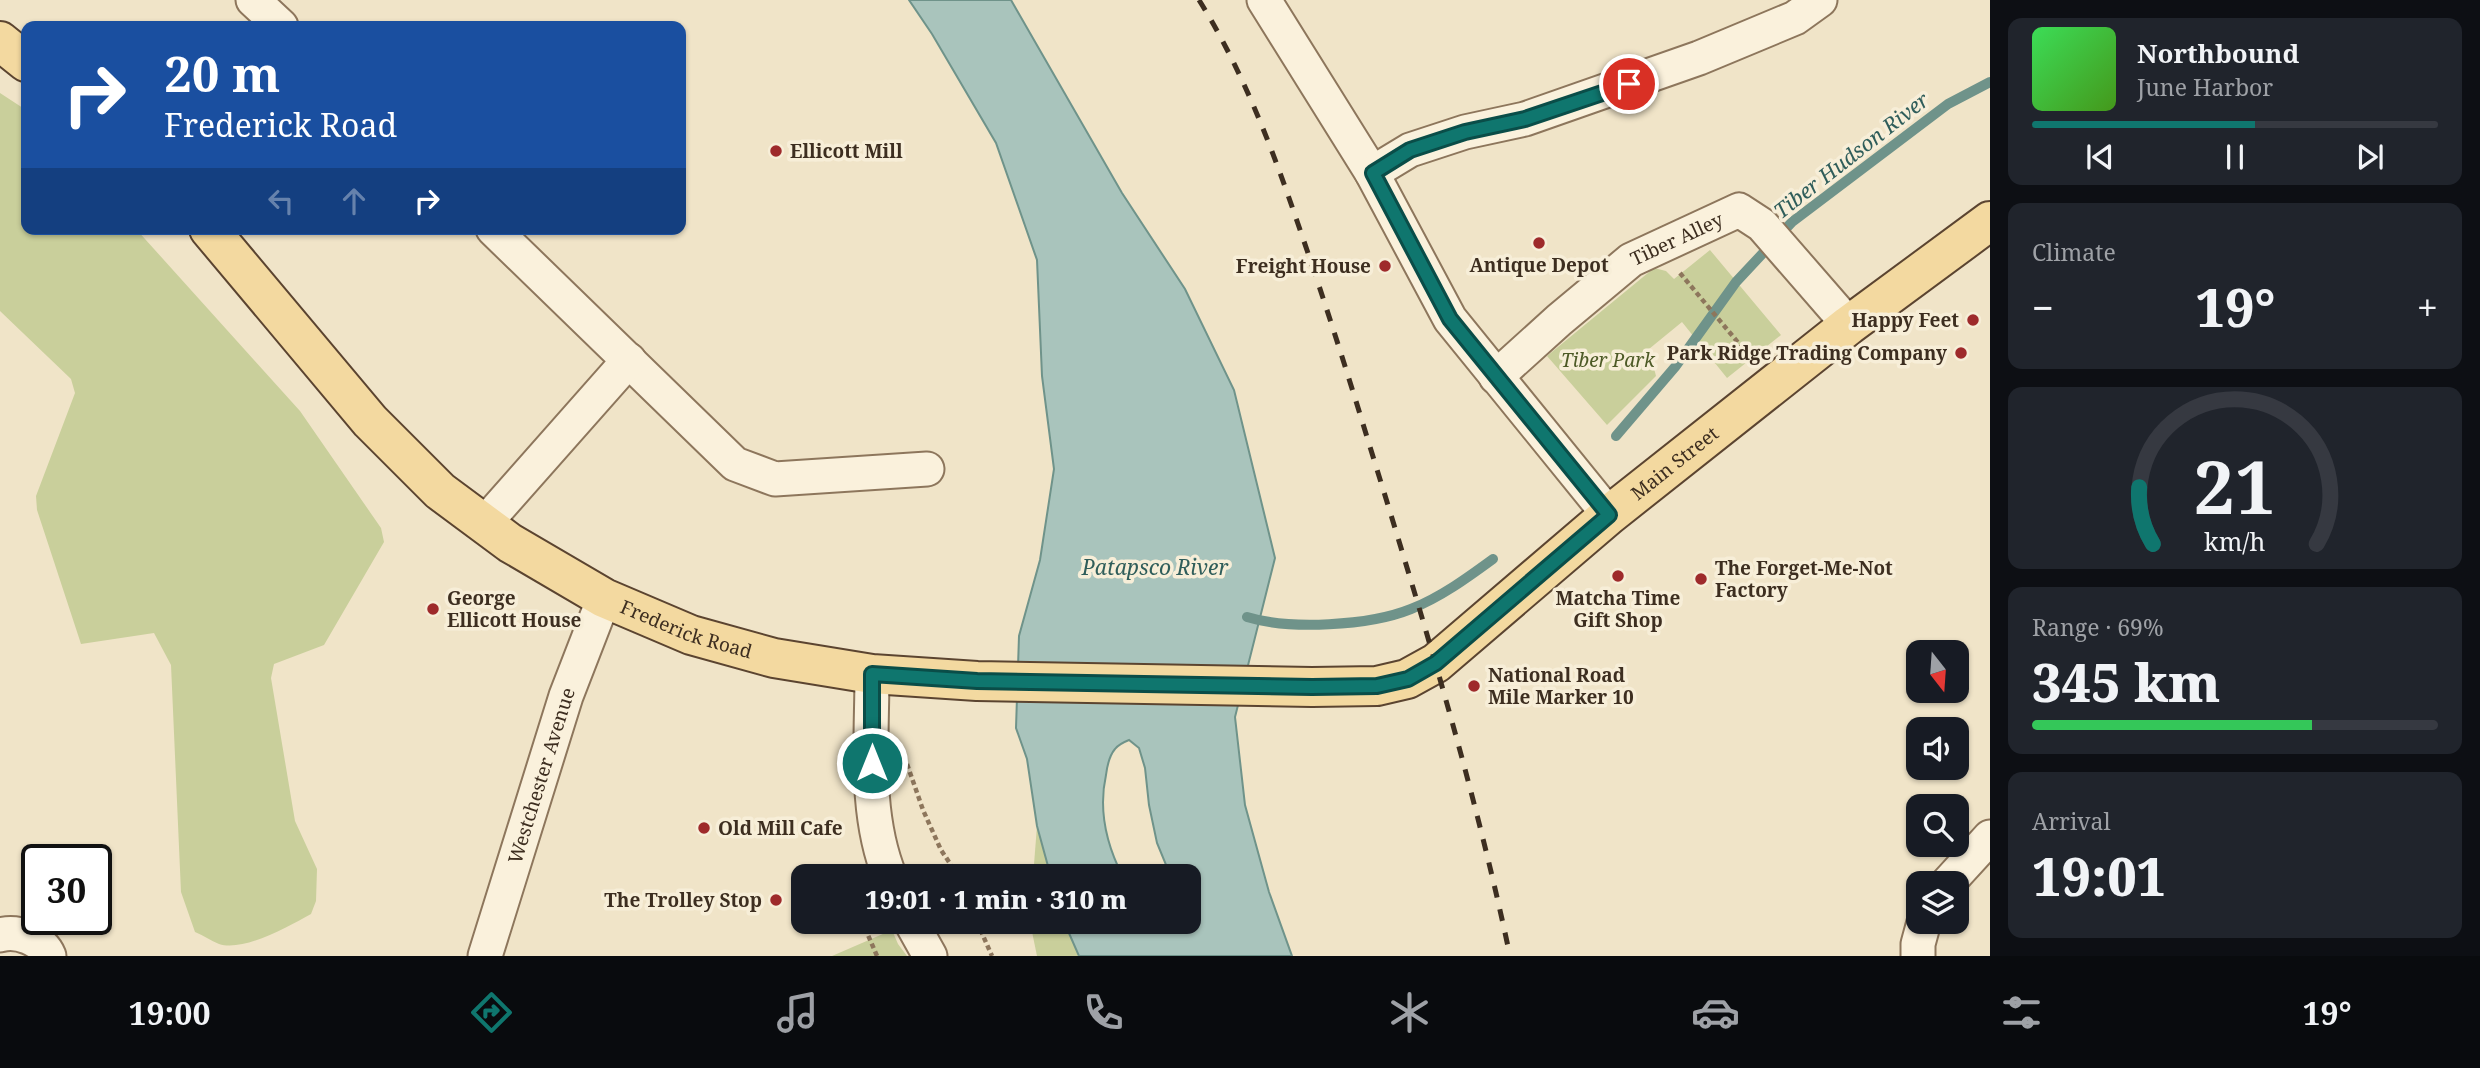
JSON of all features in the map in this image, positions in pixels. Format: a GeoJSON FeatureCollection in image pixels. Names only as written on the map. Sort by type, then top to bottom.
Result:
{"type":"FeatureCollection","features":[{"type":"Feature","properties":{"kind":"main road"},"geometry":{"type":"LineString","coordinates":[[0,41],[21,58]]}},
{"type":"Feature","properties":{"kind":"main road","name":"Main Street"},"geometry":{"type":"LineString","coordinates":[[1312,687],[1377,686],[1408,679],[1436,663],[1609,515],[1849,325],[1990,221]]}},
{"type":"Feature","properties":{"kind":"main road","name":"Frederick Road"},"geometry":{"type":"LineString","coordinates":[[214,235],[370,421],[440,491],[510,543],[604,598],[691,635],[774,658],[872,674],[977,681],[1312,687]]}},
{"type":"Feature","properties":{"kind":"street"},"geometry":{"type":"LineString","coordinates":[[253,0],[276,21]]}},
{"type":"Feature","properties":{"kind":"street"},"geometry":{"type":"LineString","coordinates":[[1264,0],[1373,173],[1450,319],[1609,515]]}},
{"type":"Feature","properties":{"kind":"street"},"geometry":{"type":"LineString","coordinates":[[1373,173],[1410,150],[1465,132],[1525,119],[1699,58],[1795,18],[1820,0]]}},
{"type":"Feature","properties":{"kind":"street","name":"Tiber Alley"},"geometry":{"type":"LineString","coordinates":[[1496,377],[1631,260],[1739,210],[1762,225],[1849,325]]}},
{"type":"Feature","properties":{"kind":"street"},"geometry":{"type":"LineString","coordinates":[[499,235],[734,464],[775,479],[927,469]]}},
{"type":"Feature","properties":{"kind":"street"},"geometry":{"type":"LineString","coordinates":[[484,524],[629,360]]}},
{"type":"Feature","properties":{"kind":"street","name":"Westchester Avenue"},"geometry":{"type":"LineString","coordinates":[[485,956],[566,696],[604,598]]}},
{"type":"Feature","properties":{"kind":"street"},"geometry":{"type":"LineString","coordinates":[[872,674],[872,783],[876,825],[886,864]]}},
{"type":"Feature","properties":{"kind":"street"},"geometry":{"type":"LineString","coordinates":[[1959,871],[1990,837]]}},
{"type":"Feature","properties":{"kind":"street"},"geometry":{"type":"LineString","coordinates":[[0,935],[6,933],[27,936],[47,951],[49,956]]}},
{"type":"Feature","properties":{"kind":"street"},"geometry":{"type":"LineString","coordinates":[[918,934],[930,956]]}},
{"type":"Feature","properties":{"kind":"street"},"geometry":{"type":"LineString","coordinates":[[1918,956],[1917,944],[1920,934]]}},
{"type":"Feature","properties":{"kind":"path"},"geometry":{"type":"LineString","coordinates":[[1694,290],[1746,351]]}},
{"type":"Feature","properties":{"kind":"path"},"geometry":{"type":"LineString","coordinates":[[906,761],[922,810],[951,864]]}},
{"type":"Feature","properties":{"kind":"path"},"geometry":{"type":"LineString","coordinates":[[868,934],[877,956]]}},
{"type":"Feature","properties":{"kind":"path"},"geometry":{"type":"LineString","coordinates":[[982,934],[992,956]]}},
{"type":"Feature","properties":{"kind":"green space"},"geometry":{"type":"Polygon","coordinates":[[[0,93],[21,107],[21,235],[141,235],[300,411],[381,528],[384,542],[324,645],[274,664],[271,678],[295,821],[317,869],[316,901],[311,914],[279,931],[253,941],[229,945],[219,944],[195,932],[181,892],[171,665],[154,633],[81,644],[37,510],[36,496],[75,393],[71,379],[0,311],[0,93]]]}},
{"type":"Feature","properties":{"kind":"green space","name":"Tiber Park"},"geometry":{"type":"Polygon","coordinates":[[[1710,250],[1781,335],[1727,378],[1682,322],[1649,349],[1656,376],[1607,425],[1547,356],[1654,268],[1666,271],[1674,279],[1710,250]]]}},
{"type":"Feature","properties":{"kind":"green space"},"geometry":{"type":"Polygon","coordinates":[[[1037,826],[1047,864],[1034,864],[1037,826]]]}},
{"type":"Feature","properties":{"kind":"green space"},"geometry":{"type":"Polygon","coordinates":[[[883,934],[894,934],[907,956],[832,956],[883,934]]]}},
{"type":"Feature","properties":{"kind":"green space"},"geometry":{"type":"Polygon","coordinates":[[[1032,934],[1069,934],[1079,956],[1037,956],[1032,934]]]}},
{"type":"Feature","properties":{"kind":"water","name":"Patapsco River"},"geometry":{"type":"Polygon","coordinates":[[[909,0],[1011,0],[1122,193],[1185,289],[1234,390],[1275,558],[1235,717],[1245,805],[1269,892],[1292,956],[1079,956],[1069,934],[1201,934],[1201,864],[1166,864],[1157,843],[1145,768],[1139,748],[1129,740],[1113,752],[1104,788],[1105,827],[1117,864],[1047,864],[1037,826],[1027,759],[1016,728],[1019,636],[1040,560],[1054,469],[1042,376],[1037,260],[996,143],[909,0]]]}},
{"type":"Feature","properties":{"kind":"waterway","name":"Tiber Hudson River"},"geometry":{"type":"LineString","coordinates":[[1616,436],[1675,367],[1736,282],[1792,222],[1948,104],[1990,82]]}},
{"type":"Feature","properties":{"kind":"waterway","name":"Tiber Hudson River"},"geometry":{"type":"LineString","coordinates":[[1247,617],[1306,625],[1352,622],[1394,615],[1433,599],[1493,559]]}},
{"type":"Feature","properties":{"kind":"railway"},"geometry":{"type":"LineString","coordinates":[[1199,0],[1229,53],[1266,136],[1333,329],[1444,695],[1480,825],[1510,956]]}},
{"type":"Feature","properties":{"kind":"place","name":"Ellicott Mill"},"geometry":{"type":"Point","coordinates":[776,151]}},
{"type":"Feature","properties":{"kind":"place","name":"Antique Depot"},"geometry":{"type":"Point","coordinates":[1539,243]}},
{"type":"Feature","properties":{"kind":"place","name":"Freight House"},"geometry":{"type":"Point","coordinates":[1385,266]}},
{"type":"Feature","properties":{"kind":"place","name":"Happy Feet"},"geometry":{"type":"Point","coordinates":[1973,320]}},
{"type":"Feature","properties":{"kind":"place","name":"Park Ridge Trading Company"},"geometry":{"type":"Point","coordinates":[1961,353]}},
{"type":"Feature","properties":{"kind":"place","name":"Matcha Time Gift Shop"},"geometry":{"type":"Point","coordinates":[1618,576]}},
{"type":"Feature","properties":{"kind":"place","name":"The Forget-Me-Not Factory"},"geometry":{"type":"Point","coordinates":[1701,579]}},
{"type":"Feature","properties":{"kind":"place","name":"George Ellicott House"},"geometry":{"type":"Point","coordinates":[433,609]}},
{"type":"Feature","properties":{"kind":"place","name":"National Road Mile Marker 10"},"geometry":{"type":"Point","coordinates":[1474,686]}},
{"type":"Feature","properties":{"kind":"place","name":"Old Mill Cafe"},"geometry":{"type":"Point","coordinates":[704,828]}},
{"type":"Feature","properties":{"kind":"place","name":"The Trolley Stop"},"geometry":{"type":"Point","coordinates":[776,900]}},
{"type":"Feature","properties":{"kind":"route"},"geometry":{"type":"LineString","coordinates":[[872,763],[872,674],[977,681],[1312,687],[1377,686],[1408,679],[1436,663],[1462,642],[1609,515],[1450,319],[1373,173],[1410,150],[1465,132],[1525,119],[1629,84]]}}]}
